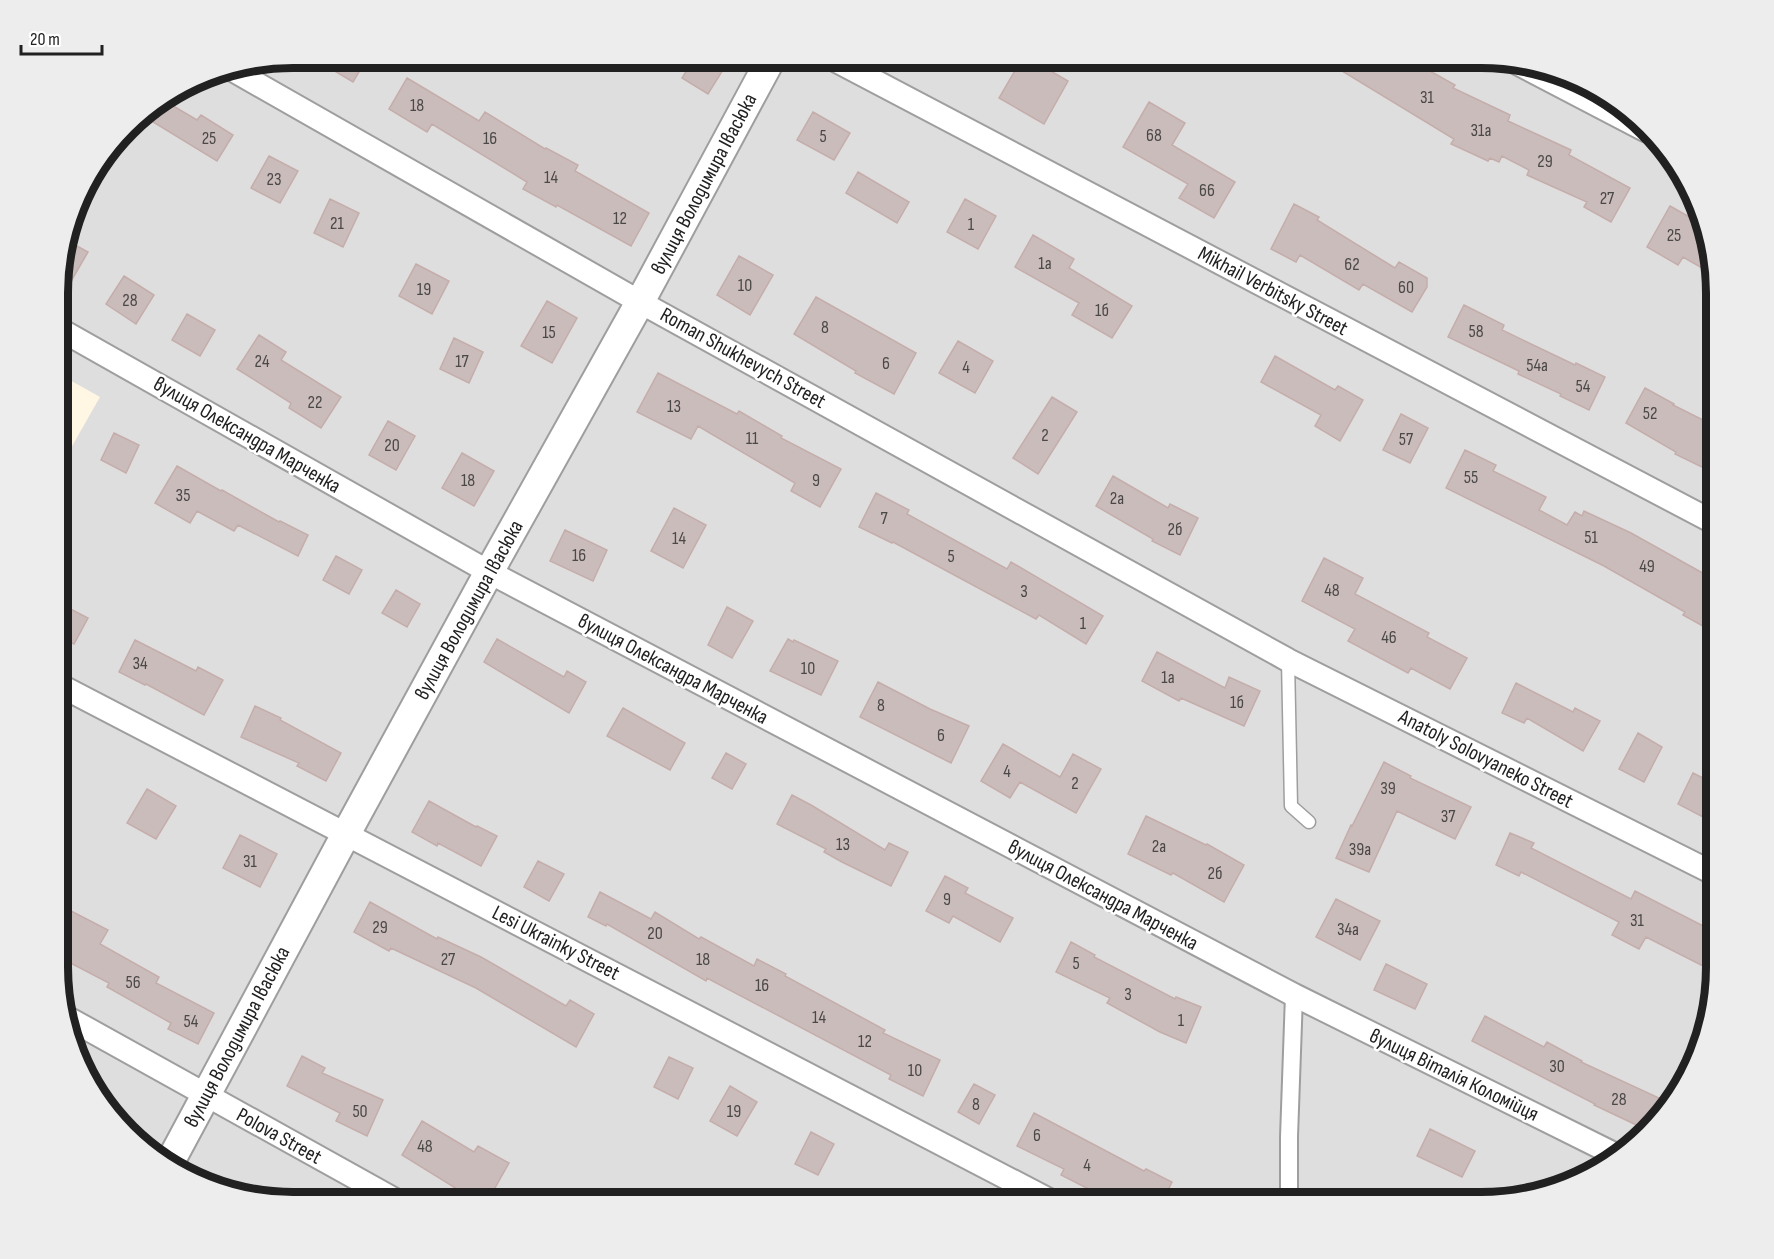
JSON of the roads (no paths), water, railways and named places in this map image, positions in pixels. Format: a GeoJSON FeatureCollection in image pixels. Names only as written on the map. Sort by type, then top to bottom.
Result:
{"type":"FeatureCollection","features":[{"type":"Feature","properties":{"kind":"street","name":"вулиця Володимира Івасюка"},"geometry":{"type":"LineString","coordinates":[[173,1157],[346,834],[640,302],[766,68]]}},
{"type":"Feature","properties":{"kind":"street","name":"Mikhail Verbitsky Street"},"geometry":{"type":"LineString","coordinates":[[850,68],[1706,519]]}},
{"type":"Feature","properties":{"kind":"street","name":"Roman Shukhevych Street"},"geometry":{"type":"LineString","coordinates":[[239,74],[640,302],[1257,643]]}},
{"type":"Feature","properties":{"kind":"street"},"geometry":{"type":"LineString","coordinates":[[1538,75],[1627,121]]}},
{"type":"Feature","properties":{"kind":"street","name":"вулиця Олександра Марченка"},"geometry":{"type":"LineString","coordinates":[[68,334],[489,572],[1294,995]]}},
{"type":"Feature","properties":{"kind":"street","name":"Anatoly Solovyaneko Street"},"geometry":{"type":"LineString","coordinates":[[1257,643],[1706,870]]}},
{"type":"Feature","properties":{"kind":"street","name":"Lesi Ukrainky Street"},"geometry":{"type":"LineString","coordinates":[[68,690],[1034,1192]]}},
{"type":"Feature","properties":{"kind":"street"},"geometry":{"type":"LineString","coordinates":[[1289,1192],[1294,995]]}},
{"type":"Feature","properties":{"kind":"street","name":"вулиця Віталія Коломійця"},"geometry":{"type":"LineString","coordinates":[[1294,995],[1609,1152]]}},
{"type":"Feature","properties":{"kind":"street","name":"Polova Street"},"geometry":{"type":"LineString","coordinates":[[74,1022],[381,1192]]}},
{"type":"Feature","properties":{"kind":"lane"},"geometry":{"type":"LineString","coordinates":[[1288,660],[1290,806],[1309,822]]}}]}
